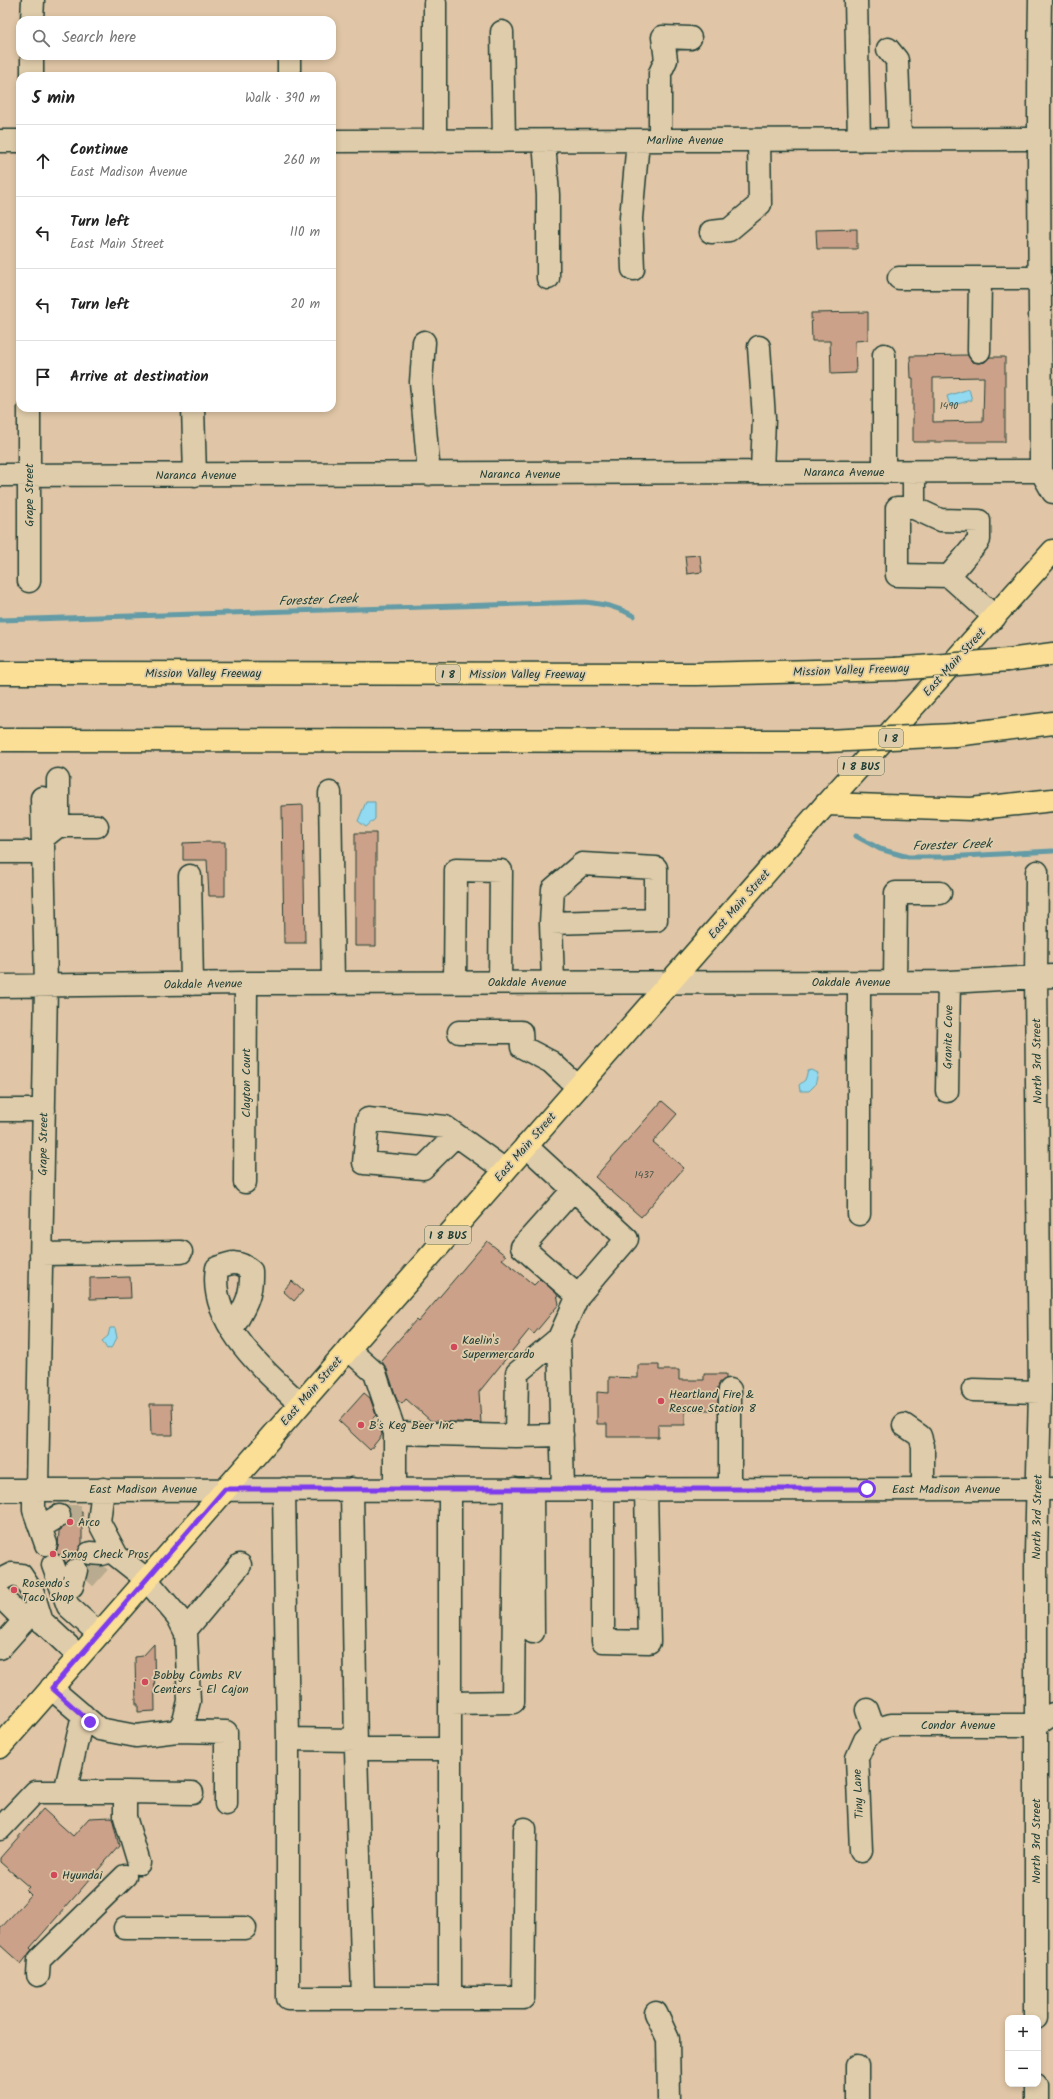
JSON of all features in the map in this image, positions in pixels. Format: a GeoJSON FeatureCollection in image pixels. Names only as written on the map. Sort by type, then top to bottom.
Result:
{"type":"FeatureCollection","features":[{"type":"Feature","properties":{"kind":"main road","name":"East Main Street"},"geometry":{"type":"LineString","coordinates":[[0,1747],[826,804],[1053,551]]}},
{"type":"Feature","properties":{"kind":"main road","name":"Mission Valley Freeway"},"geometry":{"type":"LineString","coordinates":[[0,673],[697,674],[895,669],[1008,660],[1053,654]]}},
{"type":"Feature","properties":{"kind":"main road","name":"I 8"},"geometry":{"type":"LineString","coordinates":[[0,740],[826,741],[955,735],[1053,723]]}},
{"type":"Feature","properties":{"kind":"main road"},"geometry":{"type":"LineString","coordinates":[[826,804],[970,809],[1053,800]]}},
{"type":"Feature","properties":{"kind":"street"},"geometry":{"type":"LineString","coordinates":[[32,16],[33,0]]}},
{"type":"Feature","properties":{"kind":"street"},"geometry":{"type":"LineString","coordinates":[[856,0],[859,140]]}},
{"type":"Feature","properties":{"kind":"street"},"geometry":{"type":"LineString","coordinates":[[1040,0],[1037,139],[1041,278],[1041,471],[1053,492]]}},
{"type":"Feature","properties":{"kind":"street"},"geometry":{"type":"LineString","coordinates":[[435,3],[435,141]]}},
{"type":"Feature","properties":{"kind":"street"},"geometry":{"type":"LineString","coordinates":[[502,32],[504,141]]}},
{"type":"Feature","properties":{"kind":"street"},"geometry":{"type":"LineString","coordinates":[[660,140],[660,73],[666,60],[663,37],[690,38]]}},
{"type":"Feature","properties":{"kind":"street"},"geometry":{"type":"LineString","coordinates":[[888,49],[897,60],[900,140]]}},
{"type":"Feature","properties":{"kind":"street"},"geometry":{"type":"LineString","coordinates":[[32,60],[32,72]]}},
{"type":"Feature","properties":{"kind":"street"},"geometry":{"type":"LineString","coordinates":[[289,60],[289,72]]}},
{"type":"Feature","properties":{"kind":"street","name":"Marline Avenue"},"geometry":{"type":"LineString","coordinates":[[336,141],[1037,139]]}},
{"type":"Feature","properties":{"kind":"street"},"geometry":{"type":"LineString","coordinates":[[544,140],[548,195],[548,278]]}},
{"type":"Feature","properties":{"kind":"street"},"geometry":{"type":"LineString","coordinates":[[633,269],[631,218],[638,140]]}},
{"type":"Feature","properties":{"kind":"street"},"geometry":{"type":"LineString","coordinates":[[712,232],[729,230],[760,204],[759,140]]}},
{"type":"Feature","properties":{"kind":"street"},"geometry":{"type":"LineString","coordinates":[[0,141],[16,141]]}},
{"type":"Feature","properties":{"kind":"street"},"geometry":{"type":"LineString","coordinates":[[899,278],[1041,278]]}},
{"type":"Feature","properties":{"kind":"street"},"geometry":{"type":"LineString","coordinates":[[978,351],[980,278]]}},
{"type":"Feature","properties":{"kind":"street"},"geometry":{"type":"LineString","coordinates":[[424,342],[421,382],[429,474]]}},
{"type":"Feature","properties":{"kind":"street"},"geometry":{"type":"LineString","coordinates":[[759,347],[764,418],[762,472]]}},
{"type":"Feature","properties":{"kind":"street"},"geometry":{"type":"LineString","coordinates":[[884,355],[884,472]]}},
{"type":"Feature","properties":{"kind":"street","name":"Grape Street"},"geometry":{"type":"LineString","coordinates":[[29,412],[29,581]]}},
{"type":"Feature","properties":{"kind":"street"},"geometry":{"type":"LineString","coordinates":[[193,412],[196,475]]}},
{"type":"Feature","properties":{"kind":"street","name":"Naranca Avenue"},"geometry":{"type":"LineString","coordinates":[[0,475],[1041,471]]}},
{"type":"Feature","properties":{"kind":"street"},"geometry":{"type":"LineString","coordinates":[[914,472],[914,508]]}},
{"type":"Feature","properties":{"kind":"street"},"geometry":{"type":"LineString","coordinates":[[949,576],[979,540],[979,521],[940,520],[914,508],[897,508],[897,575],[949,576],[995,617]]}},
{"type":"Feature","properties":{"kind":"street"},"geometry":{"type":"LineString","coordinates":[[48,839],[58,780]]}},
{"type":"Feature","properties":{"kind":"street"},"geometry":{"type":"LineString","coordinates":[[330,793],[333,983]]}},
{"type":"Feature","properties":{"kind":"street","name":"Grape Street"},"geometry":{"type":"LineString","coordinates":[[42,798],[48,839],[41,1254],[36,1489],[34,1510],[50,1526]]}},
{"type":"Feature","properties":{"kind":"street"},"geometry":{"type":"LineString","coordinates":[[0,852],[97,826]]}},
{"type":"Feature","properties":{"kind":"street"},"geometry":{"type":"LineString","coordinates":[[551,923],[656,920],[656,868],[582,864],[553,889],[551,923],[553,982]]}},
{"type":"Feature","properties":{"kind":"street"},"geometry":{"type":"LineString","coordinates":[[455,982],[456,870],[501,872],[500,982]]}},
{"type":"Feature","properties":{"kind":"street","name":"North 3rd Street"},"geometry":{"type":"LineString","coordinates":[[1036,2015],[1045,1916],[1045,1489],[1040,1392],[1045,976],[1037,872]]}},
{"type":"Feature","properties":{"kind":"street"},"geometry":{"type":"LineString","coordinates":[[190,876],[192,984]]}},
{"type":"Feature","properties":{"kind":"street"},"geometry":{"type":"LineString","coordinates":[[895,982],[896,893],[940,893]]}},
{"type":"Feature","properties":{"kind":"street","name":"Oakdale Avenue"},"geometry":{"type":"LineString","coordinates":[[0,986],[46,987],[246,983],[455,982],[859,983],[949,982],[1045,976]]}},
{"type":"Feature","properties":{"kind":"street","name":"Granite Cove"},"geometry":{"type":"LineString","coordinates":[[947,1091],[949,982]]}},
{"type":"Feature","properties":{"kind":"street","name":"Clayton Court"},"geometry":{"type":"LineString","coordinates":[[245,1182],[246,983]]}},
{"type":"Feature","properties":{"kind":"street"},"geometry":{"type":"LineString","coordinates":[[859,983],[859,1214]]}},
{"type":"Feature","properties":{"kind":"street"},"geometry":{"type":"LineString","coordinates":[[459,1032],[521,1032],[522,1047],[551,1062],[578,1087]]}},
{"type":"Feature","properties":{"kind":"street"},"geometry":{"type":"LineString","coordinates":[[0,1110],[44,1110]]}},
{"type":"Feature","properties":{"kind":"street"},"geometry":{"type":"LineString","coordinates":[[456,1135],[505,1170]]}},
{"type":"Feature","properties":{"kind":"street"},"geometry":{"type":"LineString","coordinates":[[526,1146],[627,1239],[578,1296],[560,1338],[563,1489]]}},
{"type":"Feature","properties":{"kind":"street"},"geometry":{"type":"LineString","coordinates":[[573,1190],[522,1247],[578,1296]]}},
{"type":"Feature","properties":{"kind":"street"},"geometry":{"type":"LineString","coordinates":[[41,1254],[181,1252]]}},
{"type":"Feature","properties":{"kind":"street"},"geometry":{"type":"LineString","coordinates":[[232,1329],[240,1342],[260,1366],[300,1404]]}},
{"type":"Feature","properties":{"kind":"street"},"geometry":{"type":"LineString","coordinates":[[516,1436],[517,1373],[560,1338]]}},
{"type":"Feature","properties":{"kind":"street"},"geometry":{"type":"LineString","coordinates":[[348,1349],[375,1373],[395,1433],[395,1489]]}},
{"type":"Feature","properties":{"kind":"street"},"geometry":{"type":"LineString","coordinates":[[730,1390],[730,1489]]}},
{"type":"Feature","properties":{"kind":"street"},"geometry":{"type":"LineString","coordinates":[[973,1390],[1040,1392]]}},
{"type":"Feature","properties":{"kind":"street"},"geometry":{"type":"LineString","coordinates":[[904,1426],[920,1436],[923,1446],[923,1488]]}},
{"type":"Feature","properties":{"kind":"street"},"geometry":{"type":"LineString","coordinates":[[395,1433],[562,1436]]}},
{"type":"Feature","properties":{"kind":"street"},"geometry":{"type":"LineString","coordinates":[[103,1489],[88,1522],[101,1553],[120,1560],[146,1580],[178,1616],[185,1631],[189,1701],[184,1721],[176,1731]]}},
{"type":"Feature","properties":{"kind":"street"},"geometry":{"type":"LineString","coordinates":[[284,1489],[288,1739],[288,1998],[523,1998],[525,1829]]}},
{"type":"Feature","properties":{"kind":"street"},"geometry":{"type":"LineString","coordinates":[[352,1489],[356,1745],[363,1998]]}},
{"type":"Feature","properties":{"kind":"street"},"geometry":{"type":"LineString","coordinates":[[450,1489],[450,1998]]}},
{"type":"Feature","properties":{"kind":"street"},"geometry":{"type":"LineString","coordinates":[[450,1703],[513,1702],[523,1489]]}},
{"type":"Feature","properties":{"kind":"street"},"geometry":{"type":"LineString","coordinates":[[523,1489],[533,1632]]}},
{"type":"Feature","properties":{"kind":"street"},"geometry":{"type":"LineString","coordinates":[[603,1489],[603,1641],[649,1642],[646,1489]]}},
{"type":"Feature","properties":{"kind":"street","name":"East Madison Avenue"},"geometry":{"type":"LineString","coordinates":[[0,1490],[1045,1489]]}},
{"type":"Feature","properties":{"kind":"street"},"geometry":{"type":"LineString","coordinates":[[53,1565],[74,1582],[68,1606],[99,1634]]}},
{"type":"Feature","properties":{"kind":"street"},"geometry":{"type":"LineString","coordinates":[[185,1631],[240,1565]]}},
{"type":"Feature","properties":{"kind":"street"},"geometry":{"type":"LineString","coordinates":[[0,1580],[12,1574],[21,1575],[33,1593],[33,1621]]}},
{"type":"Feature","properties":{"kind":"street"},"geometry":{"type":"LineString","coordinates":[[0,1596],[79,1656]]}},
{"type":"Feature","properties":{"kind":"street"},"geometry":{"type":"LineString","coordinates":[[0,1648],[33,1621]]}},
{"type":"Feature","properties":{"kind":"street"},"geometry":{"type":"LineString","coordinates":[[52,1688],[99,1730],[136,1736],[176,1731],[226,1732],[226,1804]]}},
{"type":"Feature","properties":{"kind":"street"},"geometry":{"type":"LineString","coordinates":[[65,1792],[82,1715]]}},
{"type":"Feature","properties":{"kind":"street","name":"Condor Avenue"},"geometry":{"type":"LineString","coordinates":[[868,1726],[1044,1720]]}},
{"type":"Feature","properties":{"kind":"street","name":"Tiny Lane"},"geometry":{"type":"LineString","coordinates":[[861,1850],[857,1758],[868,1726]]}},
{"type":"Feature","properties":{"kind":"street"},"geometry":{"type":"LineString","coordinates":[[288,1739],[356,1745],[450,1750]]}},
{"type":"Feature","properties":{"kind":"street"},"geometry":{"type":"LineString","coordinates":[[0,1829],[35,1792],[192,1793]]}},
{"type":"Feature","properties":{"kind":"street"},"geometry":{"type":"LineString","coordinates":[[38,1975],[39,1960],[132,1870],[125,1817],[125,1792]]}},
{"type":"Feature","properties":{"kind":"street"},"geometry":{"type":"LineString","coordinates":[[125,1928],[245,1928]]}},
{"type":"Feature","properties":{"kind":"street"},"geometry":{"type":"LineString","coordinates":[[656,2013],[668,2039],[669,2099]]}},
{"type":"Feature","properties":{"kind":"street"},"geometry":{"type":"LineString","coordinates":[[857,2066],[857,2099]]}},
{"type":"Feature","properties":{"kind":"street"},"geometry":{"type":"LineString","coordinates":[[1036,2087],[1036,2099]]}},
{"type":"Feature","properties":{"kind":"water"},"geometry":{"type":"Polygon","coordinates":[[[969,389],[972,400],[950,406],[947,396],[969,389]]]}},
{"type":"Feature","properties":{"kind":"water"},"geometry":{"type":"Polygon","coordinates":[[[366,802],[375,802],[375,819],[366,827],[358,821],[366,802]]]}},
{"type":"Feature","properties":{"kind":"water"},"geometry":{"type":"Polygon","coordinates":[[[812,1070],[818,1073],[815,1085],[809,1091],[800,1091],[799,1085],[805,1080],[808,1071],[812,1070]]]}},
{"type":"Feature","properties":{"kind":"water"},"geometry":{"type":"Polygon","coordinates":[[[110,1328],[115,1328],[117,1338],[111,1348],[107,1349],[102,1341],[108,1336],[110,1328]]]}},
{"type":"Feature","properties":{"kind":"building"},"geometry":{"type":"Polygon","coordinates":[[[857,229],[857,249],[817,249],[816,230],[857,229]]]}},
{"type":"Feature","properties":{"kind":"building"},"geometry":{"type":"Polygon","coordinates":[[[868,312],[868,340],[855,341],[856,373],[831,374],[830,341],[812,341],[811,313],[868,312]]]}},
{"type":"Feature","properties":{"kind":"building"},"geometry":{"type":"Polygon","coordinates":[[[968,355],[972,362],[978,363],[985,362],[990,357],[1005,357],[1005,442],[913,442],[913,378],[911,378],[910,356],[968,355]],[[984,377],[933,378],[933,422],[983,421],[984,377]]]}},
{"type":"Feature","properties":{"kind":"building"},"geometry":{"type":"Polygon","coordinates":[[[700,555],[702,572],[687,574],[685,556],[700,555]]]}},
{"type":"Feature","properties":{"kind":"building"},"geometry":{"type":"Polygon","coordinates":[[[303,805],[305,943],[284,943],[282,806],[303,805]]]}},
{"type":"Feature","properties":{"kind":"building"},"geometry":{"type":"Polygon","coordinates":[[[355,833],[376,833],[376,946],[355,946],[355,833]]]}},
{"type":"Feature","properties":{"kind":"building"},"geometry":{"type":"Polygon","coordinates":[[[225,842],[225,896],[209,896],[207,860],[183,860],[183,843],[225,842]]]}},
{"type":"Feature","properties":{"kind":"building"},"geometry":{"type":"Polygon","coordinates":[[[662,1101],[677,1114],[653,1142],[684,1168],[641,1217],[595,1177],[662,1101]]]}},
{"type":"Feature","properties":{"kind":"building","name":"Kaelin's Supermercardo"},"geometry":{"type":"Polygon","coordinates":[[[487,1241],[506,1256],[502,1259],[534,1285],[540,1279],[557,1294],[559,1304],[534,1334],[529,1330],[479,1392],[481,1423],[431,1421],[406,1399],[402,1404],[397,1400],[387,1369],[381,1360],[416,1320],[418,1322],[487,1241]]]}},
{"type":"Feature","properties":{"kind":"building"},"geometry":{"type":"Polygon","coordinates":[[[130,1277],[131,1298],[90,1299],[90,1278],[130,1277]]]}},
{"type":"Feature","properties":{"kind":"building"},"geometry":{"type":"Polygon","coordinates":[[[292,1281],[303,1291],[294,1301],[283,1291],[292,1281]]]}},
{"type":"Feature","properties":{"kind":"building","name":"Heartland Fire & Rescue Station 8"},"geometry":{"type":"Polygon","coordinates":[[[638,1365],[659,1365],[659,1370],[679,1370],[679,1380],[704,1380],[704,1374],[726,1374],[726,1379],[719,1383],[718,1410],[685,1410],[685,1425],[658,1425],[658,1437],[607,1437],[607,1424],[597,1424],[597,1392],[609,1393],[609,1377],[638,1378],[638,1365]]]}},
{"type":"Feature","properties":{"kind":"building","name":"B's Keg Beer Inc"},"geometry":{"type":"Polygon","coordinates":[[[364,1393],[370,1398],[376,1415],[372,1419],[380,1426],[382,1435],[370,1450],[339,1421],[364,1393]]]}},
{"type":"Feature","properties":{"kind":"building"},"geometry":{"type":"Polygon","coordinates":[[[150,1404],[172,1404],[173,1435],[151,1435],[150,1404]]]}},
{"type":"Feature","properties":{"kind":"building"},"geometry":{"type":"Polygon","coordinates":[[[70,1512],[82,1512],[82,1544],[78,1552],[79,1558],[72,1558],[66,1563],[61,1556],[55,1553],[58,1547],[59,1531],[70,1522],[70,1512]]]}},
{"type":"Feature","properties":{"kind":"building"},"geometry":{"type":"Polygon","coordinates":[[[87,1565],[100,1566],[87,1581],[88,1567],[87,1565]]]}},
{"type":"Feature","properties":{"kind":"building","name":"Bobby Combs RV Centers - El Cajon"},"geometry":{"type":"Polygon","coordinates":[[[154,1644],[155,1711],[138,1712],[138,1704],[136,1704],[135,1657],[143,1656],[154,1644]]]}},
{"type":"Feature","properties":{"kind":"building","name":"Hyundai"},"geometry":{"type":"Polygon","coordinates":[[[43,1809],[73,1836],[89,1818],[112,1817],[119,1846],[30,1948],[32,1950],[21,1964],[0,1945],[0,1929],[31,1895],[26,1890],[29,1887],[0,1862],[0,1858],[43,1809]]]}},
{"type":"Feature","properties":{"kind":"waterway","name":"Forester Creek"},"geometry":{"type":"LineString","coordinates":[[0,620],[586,602],[611,606],[634,616]]}},
{"type":"Feature","properties":{"kind":"waterway","name":"Forester Creek"},"geometry":{"type":"LineString","coordinates":[[856,836],[880,849],[908,857],[945,857],[1053,851]]}},
{"type":"Feature","properties":{"kind":"tunnel"},"geometry":{"type":"LineString","coordinates":[[59,1516],[82,1516]]}},
{"type":"Feature","properties":{"kind":"tunnel"},"geometry":{"type":"LineString","coordinates":[[85,1579],[100,1562]]}},
{"type":"Feature","properties":{"kind":"place","name":"Kaelin's Supermercardo"},"geometry":{"type":"Point","coordinates":[454,1347]}},
{"type":"Feature","properties":{"kind":"place","name":"Heartland Fire & Rescue Station 8"},"geometry":{"type":"Point","coordinates":[661,1401]}},
{"type":"Feature","properties":{"kind":"place","name":"B's Keg Beer Inc"},"geometry":{"type":"Point","coordinates":[361,1425]}},
{"type":"Feature","properties":{"kind":"place","name":"Arco"},"geometry":{"type":"Point","coordinates":[70,1522]}},
{"type":"Feature","properties":{"kind":"place","name":"Smog Check Pros"},"geometry":{"type":"Point","coordinates":[53,1554]}},
{"type":"Feature","properties":{"kind":"place","name":"Rosendo's Taco Shop"},"geometry":{"type":"Point","coordinates":[14,1590]}},
{"type":"Feature","properties":{"kind":"place","name":"Bobby Combs RV Centers - El Cajon"},"geometry":{"type":"Point","coordinates":[145,1682]}},
{"type":"Feature","properties":{"kind":"place","name":"Hyundai"},"geometry":{"type":"Point","coordinates":[54,1875]}},
{"type":"Feature","properties":{"kind":"route"},"geometry":{"type":"LineString","coordinates":[[90,1722],[52,1688],[225,1489],[867,1489]]}}]}
